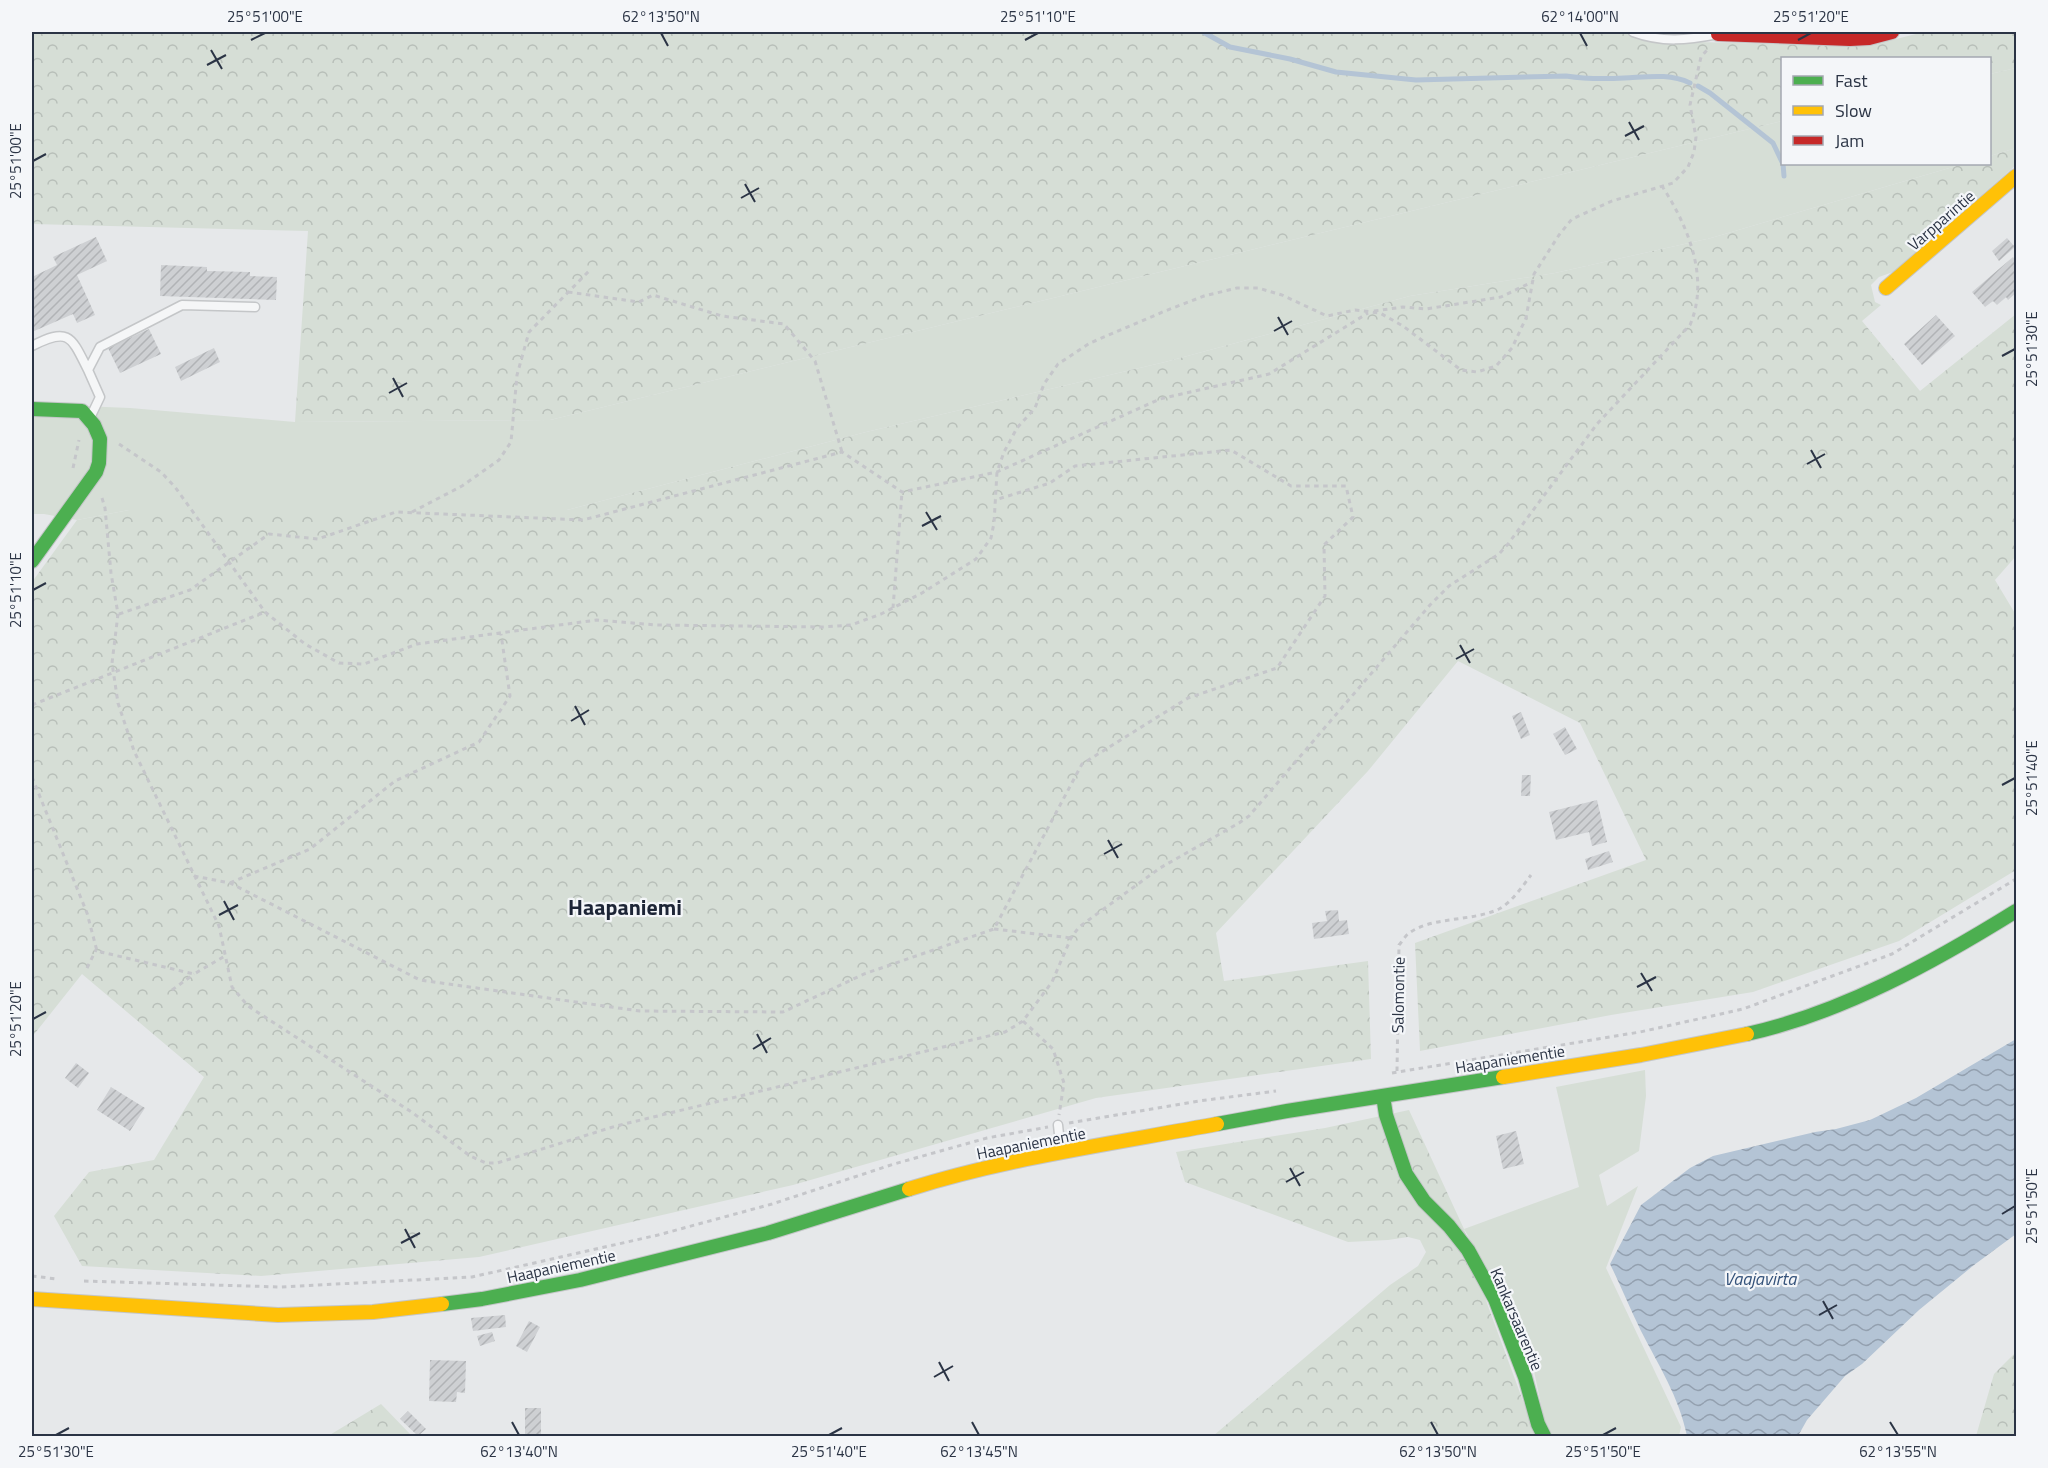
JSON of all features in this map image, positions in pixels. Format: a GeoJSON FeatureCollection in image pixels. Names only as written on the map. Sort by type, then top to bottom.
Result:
{"type":"FeatureCollection","features":[{"type":"Feature","properties":{"kind":"street"},"geometry":{"type":"LineString","coordinates":[[1719,34],[1850,39],[1869,38],[1892,32]]}},
{"type":"Feature","properties":{"kind":"street","name":"Varpparintie"},"geometry":{"type":"LineString","coordinates":[[1887,288],[2016,176]]}},
{"type":"Feature","properties":{"kind":"street"},"geometry":{"type":"LineString","coordinates":[[32,409],[82,411],[93,423],[102,443],[101,460],[90,481],[32,561]]}},
{"type":"Feature","properties":{"kind":"street","name":"Haapaniementie"},"geometry":{"type":"LineString","coordinates":[[32,1299],[278,1315],[373,1312],[482,1299],[580,1280],[768,1233],[939,1179],[1010,1162],[1287,1111],[1652,1053],[1751,1033],[1837,1006],[1902,976],[2016,911]]}},
{"type":"Feature","properties":{"kind":"street","name":"Kankarsaarentie"},"geometry":{"type":"LineString","coordinates":[[1383,1096],[1386,1115],[1406,1174],[1424,1201],[1449,1226],[1468,1250],[1494,1299],[1525,1377],[1544,1437]]}},
{"type":"Feature","properties":{"kind":"lane"},"geometry":{"type":"LineString","coordinates":[[1633,32],[1681,41],[1719,34]]}},
{"type":"Feature","properties":{"kind":"lane"},"geometry":{"type":"LineString","coordinates":[[88,370],[100,347],[182,305],[255,307]]}},
{"type":"Feature","properties":{"kind":"lane"},"geometry":{"type":"LineString","coordinates":[[32,346],[50,336],[63,336],[74,341],[100,397],[93,423]]}},
{"type":"Feature","properties":{"kind":"lane"},"geometry":{"type":"LineString","coordinates":[[1058,1125],[1061,1153]]}},
{"type":"Feature","properties":{"kind":"path"},"geometry":{"type":"LineString","coordinates":[[102,443],[114,441],[125,446],[161,472],[175,487],[265,612],[305,644],[339,663],[364,664],[417,644],[597,620],[691,626],[823,627],[851,625],[893,608],[957,573],[976,559],[991,538],[997,472],[1004,452],[1017,428],[1035,408],[1044,384],[1058,364],[1090,343],[1204,296],[1237,288],[1258,288],[1282,295],[1327,316],[1355,310],[1380,313],[1403,326],[1461,370],[1477,372],[1496,366],[1512,348],[1526,318],[1534,274],[1572,219],[1612,201],[1673,183],[1688,167],[1694,152],[1696,137],[1690,105],[1692,92],[1701,57],[1719,34]]}},
{"type":"Feature","properties":{"kind":"path"},"geometry":{"type":"LineString","coordinates":[[90,481],[100,494],[105,508],[111,573],[118,614],[112,663],[118,703],[134,751],[219,926],[232,987],[248,1006],[413,1113],[470,1156],[486,1163],[497,1163],[616,1126],[994,1035],[1005,1032],[1023,1021],[1052,982],[1071,938],[1079,927],[1160,868],[1249,816],[1430,605],[1449,586],[1499,554],[1597,424],[1690,325],[1696,311],[1698,288],[1690,240],[1676,208],[1662,186]]}},
{"type":"Feature","properties":{"kind":"path"},"geometry":{"type":"LineString","coordinates":[[410,513],[462,486],[499,460],[511,442],[516,375],[529,332],[589,271]]}},
{"type":"Feature","properties":{"kind":"path"},"geometry":{"type":"LineString","coordinates":[[568,292],[639,302],[653,296],[722,316],[784,324],[815,361],[842,452],[902,492],[997,472],[1160,399],[1269,374],[1370,312],[1403,307],[1426,309],[1501,297],[1532,282]]}},
{"type":"Feature","properties":{"kind":"path"},"geometry":{"type":"LineString","coordinates":[[994,929],[1082,764],[1188,698],[1277,668],[1325,596],[1324,545],[1353,517],[1346,486],[1291,486],[1231,450],[1075,466],[1050,483],[996,500]]}},
{"type":"Feature","properties":{"kind":"path"},"geometry":{"type":"LineString","coordinates":[[118,614],[190,590],[269,534],[318,539],[396,512],[583,520],[842,452]]}},
{"type":"Feature","properties":{"kind":"path"},"geometry":{"type":"LineString","coordinates":[[893,608],[902,492]]}},
{"type":"Feature","properties":{"kind":"path"},"geometry":{"type":"LineString","coordinates":[[32,705],[265,612]]}},
{"type":"Feature","properties":{"kind":"path"},"geometry":{"type":"LineString","coordinates":[[231,883],[310,849],[395,781],[479,742],[510,696],[501,633]]}},
{"type":"Feature","properties":{"kind":"path"},"geometry":{"type":"LineString","coordinates":[[32,777],[87,913],[96,949],[87,968]]}},
{"type":"Feature","properties":{"kind":"path","name":"Salomontie"},"geometry":{"type":"LineString","coordinates":[[1400,1094],[1397,1062],[1399,945],[1408,934],[1432,923],[1476,917],[1500,908],[1519,892],[1531,875]]}},
{"type":"Feature","properties":{"kind":"path"},"geometry":{"type":"LineString","coordinates":[[194,876],[231,883],[420,980],[640,1011],[783,1012],[864,974],[994,929],[1071,938]]}},
{"type":"Feature","properties":{"kind":"path"},"geometry":{"type":"LineString","coordinates":[[96,949],[195,974]]}},
{"type":"Feature","properties":{"kind":"path"},"geometry":{"type":"LineString","coordinates":[[172,990],[226,956]]}},
{"type":"Feature","properties":{"kind":"path"},"geometry":{"type":"LineString","coordinates":[[1023,1021],[1053,1048],[1064,1083],[1058,1125]]}},
{"type":"Feature","properties":{"kind":"green space"},"geometry":{"type":"Polygon","coordinates":[[[32,32],[1696,32],[1697,42],[1868,46],[1924,32],[2016,32],[2016,68],[1991,74],[1991,57],[1781,57],[1781,121],[550,420],[295,422],[308,231],[32,224],[32,32]]]}},
{"type":"Feature","properties":{"kind":"green space"},"geometry":{"type":"Polygon","coordinates":[[[2016,68],[2016,148],[1991,156],[1991,74],[2016,68]]]}},
{"type":"Feature","properties":{"kind":"green space"},"geometry":{"type":"Polygon","coordinates":[[[1781,121],[1781,165],[1960,165],[1711,238],[1555,273],[1410,296],[1165,362],[866,432],[567,510],[129,510],[77,520],[32,514],[32,404],[130,408],[295,422],[550,420],[1781,121]]]}},
{"type":"Feature","properties":{"kind":"green space"},"geometry":{"type":"Polygon","coordinates":[[[2016,148],[2016,165],[1893,272],[1879,277],[1871,285],[1875,302],[1881,305],[1862,321],[1920,391],[2016,314],[2016,556],[1995,580],[2016,615],[2016,870],[1899,941],[1753,992],[1611,1015],[1420,1051],[1415,943],[1646,860],[1580,723],[1458,661],[1368,771],[1216,933],[1224,981],[1368,961],[1371,1059],[1096,1098],[793,1185],[479,1257],[261,1276],[82,1266],[54,1216],[89,1172],[154,1160],[204,1077],[82,974],[32,1037],[32,582],[77,520],[129,510],[567,510],[866,432],[1165,362],[1410,296],[1555,273],[1711,238],[1960,165],[1991,165],[1991,156],[2016,148]]]}},
{"type":"Feature","properties":{"kind":"green space"},"geometry":{"type":"Polygon","coordinates":[[[1645,1070],[1646,1096],[1639,1151],[1599,1175],[1607,1206],[1638,1186],[1606,1268],[1681,1427],[1679,1436],[1553,1436],[1545,1424],[1533,1366],[1495,1284],[1464,1229],[1579,1187],[1556,1087],[1645,1070]]]}},
{"type":"Feature","properties":{"kind":"green space"},"geometry":{"type":"Polygon","coordinates":[[[1409,1110],[1464,1229],[1488,1306],[1536,1436],[1213,1436],[1390,1285],[1418,1266],[1426,1252],[1420,1240],[1408,1237],[1348,1242],[1185,1182],[1176,1152],[1325,1128],[1409,1110]]]}},
{"type":"Feature","properties":{"kind":"green space"},"geometry":{"type":"Polygon","coordinates":[[[2016,1352],[2016,1436],[1976,1436],[1994,1374],[2016,1352]]]}},
{"type":"Feature","properties":{"kind":"green space"},"geometry":{"type":"Polygon","coordinates":[[[381,1404],[412,1436],[328,1436],[381,1404]]]}},
{"type":"Feature","properties":{"kind":"water","name":"Vaajavirta"},"geometry":{"type":"Polygon","coordinates":[[[2016,1039],[2016,1234],[1919,1310],[1862,1364],[1845,1376],[1807,1420],[1798,1436],[1687,1436],[1674,1395],[1610,1264],[1641,1205],[1690,1168],[1713,1156],[1870,1120],[1916,1098],[2016,1039]]]}},
{"type":"Feature","properties":{"kind":"building"},"geometry":{"type":"Polygon","coordinates":[[[96,237],[107,261],[77,275],[95,315],[77,323],[73,314],[32,332],[32,277],[57,265],[53,257],[96,237]]]}},
{"type":"Feature","properties":{"kind":"building"},"geometry":{"type":"Polygon","coordinates":[[[2007,238],[2015,247],[1999,261],[1992,251],[2007,238]]]}},
{"type":"Feature","properties":{"kind":"building"},"geometry":{"type":"Polygon","coordinates":[[[2013,257],[2016,261],[2016,293],[2008,300],[2006,297],[1997,305],[1993,301],[1985,307],[1972,292],[2013,257]]]}},
{"type":"Feature","properties":{"kind":"building"},"geometry":{"type":"Polygon","coordinates":[[[161,265],[207,267],[207,271],[250,272],[250,276],[277,277],[276,300],[160,296],[161,265]]]}},
{"type":"Feature","properties":{"kind":"building"},"geometry":{"type":"Polygon","coordinates":[[[1936,315],[1955,336],[1922,365],[1904,344],[1936,315]]]}},
{"type":"Feature","properties":{"kind":"building"},"geometry":{"type":"Polygon","coordinates":[[[149,329],[161,354],[120,373],[108,348],[149,329]]]}},
{"type":"Feature","properties":{"kind":"building"},"geometry":{"type":"Polygon","coordinates":[[[214,348],[220,362],[181,381],[175,367],[214,348]]]}},
{"type":"Feature","properties":{"kind":"building"},"geometry":{"type":"Polygon","coordinates":[[[1521,712],[1530,735],[1521,739],[1512,716],[1521,712]]]}},
{"type":"Feature","properties":{"kind":"building"},"geometry":{"type":"Polygon","coordinates":[[[1565,727],[1577,749],[1565,755],[1553,734],[1565,727]]]}},
{"type":"Feature","properties":{"kind":"building"},"geometry":{"type":"Polygon","coordinates":[[[1522,775],[1531,775],[1530,796],[1521,796],[1522,775]]]}},
{"type":"Feature","properties":{"kind":"building"},"geometry":{"type":"Polygon","coordinates":[[[1597,800],[1607,842],[1592,846],[1589,832],[1556,840],[1549,812],[1597,800]]]}},
{"type":"Feature","properties":{"kind":"building"},"geometry":{"type":"Polygon","coordinates":[[[1609,851],[1613,862],[1588,870],[1585,859],[1609,851]]]}},
{"type":"Feature","properties":{"kind":"building"},"geometry":{"type":"Polygon","coordinates":[[[1338,910],[1339,921],[1347,920],[1349,934],[1314,939],[1312,923],[1327,921],[1325,911],[1338,910]]]}},
{"type":"Feature","properties":{"kind":"building"},"geometry":{"type":"Polygon","coordinates":[[[76,1063],[89,1073],[78,1088],[65,1078],[76,1063]]]}},
{"type":"Feature","properties":{"kind":"building"},"geometry":{"type":"Polygon","coordinates":[[[111,1087],[145,1108],[130,1131],[97,1110],[111,1087]]]}},
{"type":"Feature","properties":{"kind":"building"},"geometry":{"type":"Polygon","coordinates":[[[1516,1131],[1524,1164],[1503,1169],[1496,1136],[1516,1131]]]}},
{"type":"Feature","properties":{"kind":"building"},"geometry":{"type":"Polygon","coordinates":[[[505,1315],[506,1327],[473,1331],[471,1318],[505,1315]]]}},
{"type":"Feature","properties":{"kind":"building"},"geometry":{"type":"Polygon","coordinates":[[[529,1321],[540,1327],[527,1352],[516,1346],[529,1321]]]}},
{"type":"Feature","properties":{"kind":"building"},"geometry":{"type":"Polygon","coordinates":[[[492,1332],[495,1341],[480,1346],[477,1336],[492,1332]]]}},
{"type":"Feature","properties":{"kind":"building"},"geometry":{"type":"Polygon","coordinates":[[[430,1360],[466,1361],[465,1393],[457,1392],[456,1402],[429,1401],[430,1360]]]}},
{"type":"Feature","properties":{"kind":"building"},"geometry":{"type":"Polygon","coordinates":[[[525,1408],[541,1408],[541,1436],[525,1436],[525,1408]]]}},
{"type":"Feature","properties":{"kind":"building"},"geometry":{"type":"Polygon","coordinates":[[[408,1411],[426,1429],[418,1436],[400,1419],[408,1411]]]}},
{"type":"Feature","properties":{"kind":"waterway"},"geometry":{"type":"LineString","coordinates":[[1203,32],[1230,47],[1290,59],[1336,72],[1416,80],[1566,76],[1602,79],[1658,76],[1690,83]]}},
{"type":"Feature","properties":{"kind":"waterway"},"geometry":{"type":"LineString","coordinates":[[1698,86],[1773,143],[1781,160]]}},
{"type":"Feature","properties":{"kind":"waterway"},"geometry":{"type":"LineString","coordinates":[[1783,165],[1784,176]]}},
{"type":"Feature","properties":{"kind":"traffic: fast"},"geometry":{"type":"LineString","coordinates":[[32,409],[82,411],[94,425],[100,439],[99,463],[96,472],[32,561]]}},
{"type":"Feature","properties":{"kind":"traffic: fast"},"geometry":{"type":"LineString","coordinates":[[1747,1034],[1818,1013],[1886,984],[1953,949],[2016,911]]}},
{"type":"Feature","properties":{"kind":"traffic: fast"},"geometry":{"type":"LineString","coordinates":[[1217,1124],[1503,1077]]}},
{"type":"Feature","properties":{"kind":"traffic: fast"},"geometry":{"type":"LineString","coordinates":[[1383,1096],[1386,1115],[1406,1174],[1424,1201],[1449,1226],[1468,1250],[1495,1299],[1525,1377],[1538,1424],[1544,1436]]}},
{"type":"Feature","properties":{"kind":"traffic: fast"},"geometry":{"type":"LineString","coordinates":[[442,1304],[482,1299],[580,1280],[768,1233],[909,1189]]}},
{"type":"Feature","properties":{"kind":"traffic: slow"},"geometry":{"type":"LineString","coordinates":[[1886,288],[2016,176]]}},
{"type":"Feature","properties":{"kind":"traffic: slow"},"geometry":{"type":"LineString","coordinates":[[1503,1077],[1641,1055],[1747,1034]]}},
{"type":"Feature","properties":{"kind":"traffic: slow"},"geometry":{"type":"LineString","coordinates":[[909,1189],[984,1168],[1217,1124]]}},
{"type":"Feature","properties":{"kind":"traffic: slow"},"geometry":{"type":"LineString","coordinates":[[32,1299],[278,1315],[373,1312],[442,1304]]}},
{"type":"Feature","properties":{"kind":"traffic: jam"},"geometry":{"type":"LineString","coordinates":[[1718,34],[1850,39],[1869,38],[1892,32]]}},
{"type":"Feature","properties":{"kind":"district","name":"Haapaniemi"},"geometry":{"type":"Point","coordinates":[625,907]}}]}
